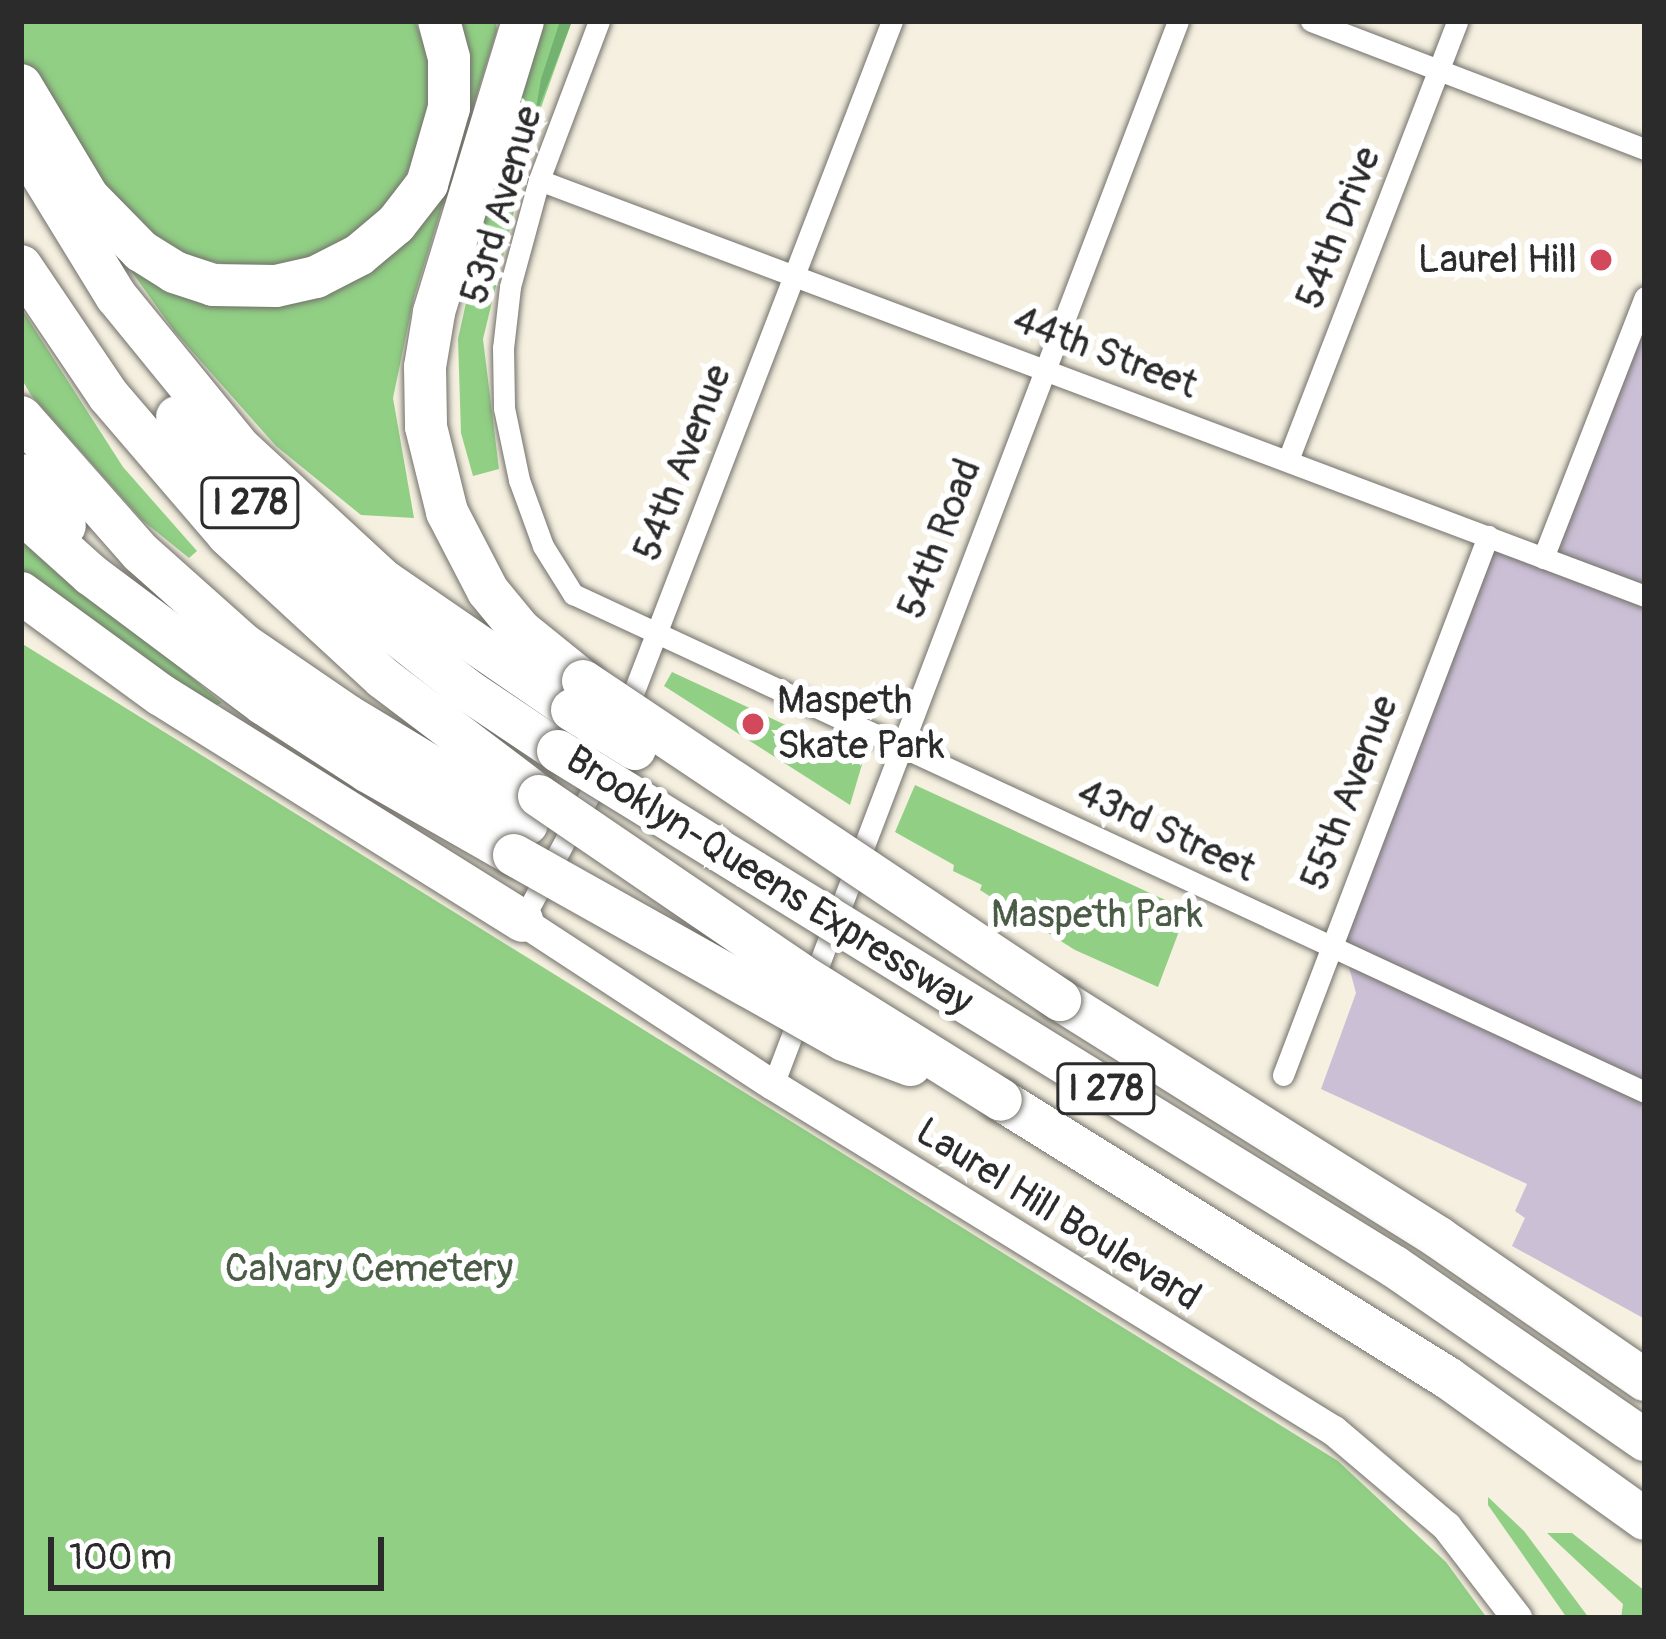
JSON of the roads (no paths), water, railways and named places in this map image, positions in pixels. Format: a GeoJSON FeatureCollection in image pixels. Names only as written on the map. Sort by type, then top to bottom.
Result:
{"type":"FeatureCollection","features":[{"type":"Feature","properties":{"kind":"highway"},"geometry":{"type":"LineString","coordinates":[[21,85],[31,155],[156,262],[213,285],[256,288],[298,282],[338,268],[379,241],[427,184],[449,108],[449,58],[439,21]]}},
{"type":"Feature","properties":{"kind":"highway"},"geometry":{"type":"LineString","coordinates":[[500,92],[503,21]]}},
{"type":"Feature","properties":{"kind":"highway"},"geometry":{"type":"LineString","coordinates":[[523,21],[434,313],[425,367],[427,428],[447,512],[480,578],[578,696]]}},
{"type":"Feature","properties":{"kind":"highway","name":"Brooklyn-Queens Expressway"},"geometry":{"type":"LineString","coordinates":[[31,155],[116,296],[241,449],[382,580],[578,696]]}},
{"type":"Feature","properties":{"kind":"highway","name":"Brooklyn-Queens Expressway"},"geometry":{"type":"LineString","coordinates":[[31,155],[95,306],[228,480],[377,621],[557,751],[1410,1277],[1645,1441]]}},
{"type":"Feature","properties":{"kind":"highway","name":"Brooklyn-Queens Expressway"},"geometry":{"type":"LineString","coordinates":[[21,266],[108,395],[228,535],[383,678],[527,825],[798,974],[1448,1378],[1645,1519]]}},
{"type":"Feature","properties":{"kind":"highway"},"geometry":{"type":"LineString","coordinates":[[21,417],[141,554],[243,644],[348,716],[527,825],[844,1040],[1000,1100]]}},
{"type":"Feature","properties":{"kind":"highway"},"geometry":{"type":"LineString","coordinates":[[21,475],[162,626]]}},
{"type":"Feature","properties":{"kind":"highway"},"geometry":{"type":"LineString","coordinates":[[21,512],[90,574],[331,749],[527,825]]}},
{"type":"Feature","properties":{"kind":"highway"},"geometry":{"type":"LineString","coordinates":[[21,593],[160,695],[522,921]]}},
{"type":"Feature","properties":{"kind":"highway","name":"I 278"},"geometry":{"type":"LineString","coordinates":[[578,696],[1439,1238],[1645,1380]]}},
{"type":"Feature","properties":{"kind":"main road","name":"Laurel Hill Boulevard"},"geometry":{"type":"LineString","coordinates":[[522,921],[772,1085],[1358,1448],[1447,1526],[1517,1618]]}},
{"type":"Feature","properties":{"kind":"street","name":"53rd Avenue"},"geometry":{"type":"LineString","coordinates":[[599,21],[539,180],[510,287],[503,348],[505,408],[519,480],[543,546],[573,594],[656,636]]}},
{"type":"Feature","properties":{"kind":"street","name":"54th Avenue"},"geometry":{"type":"LineString","coordinates":[[522,921],[605,765],[892,21]]}},
{"type":"Feature","properties":{"kind":"street","name":"54th Road"},"geometry":{"type":"LineString","coordinates":[[772,1085],[1178,21]]}},
{"type":"Feature","properties":{"kind":"street"},"geometry":{"type":"LineString","coordinates":[[1311,21],[1645,149]]}},
{"type":"Feature","properties":{"kind":"street","name":"54th Drive"},"geometry":{"type":"LineString","coordinates":[[1288,460],[1457,21]]}},
{"type":"Feature","properties":{"kind":"street","name":"44th Street"},"geometry":{"type":"LineString","coordinates":[[539,180],[1645,596]]}},
{"type":"Feature","properties":{"kind":"street"},"geometry":{"type":"LineString","coordinates":[[1543,558],[1645,297]]}},
{"type":"Feature","properties":{"kind":"street","name":"55th Avenue"},"geometry":{"type":"LineString","coordinates":[[1283,1075],[1488,536]]}},
{"type":"Feature","properties":{"kind":"street","name":"43rd Street"},"geometry":{"type":"LineString","coordinates":[[656,636],[1645,1092]]}},
{"type":"Feature","properties":{"kind":"place","name":"Laurel Hill"},"geometry":{"type":"Point","coordinates":[1601,260]}},
{"type":"Feature","properties":{"kind":"place","name":"Maspeth Skate Park"},"geometry":{"type":"Point","coordinates":[753,724]}},
{"type":"Feature","properties":{"kind":"park label","name":"Maspeth Park"},"geometry":{"type":"Point","coordinates":[1097,915]}},
{"type":"Feature","properties":{"kind":"park label","name":"Calvary Cemetery"},"geometry":{"type":"Point","coordinates":[369,1269]}}]}
